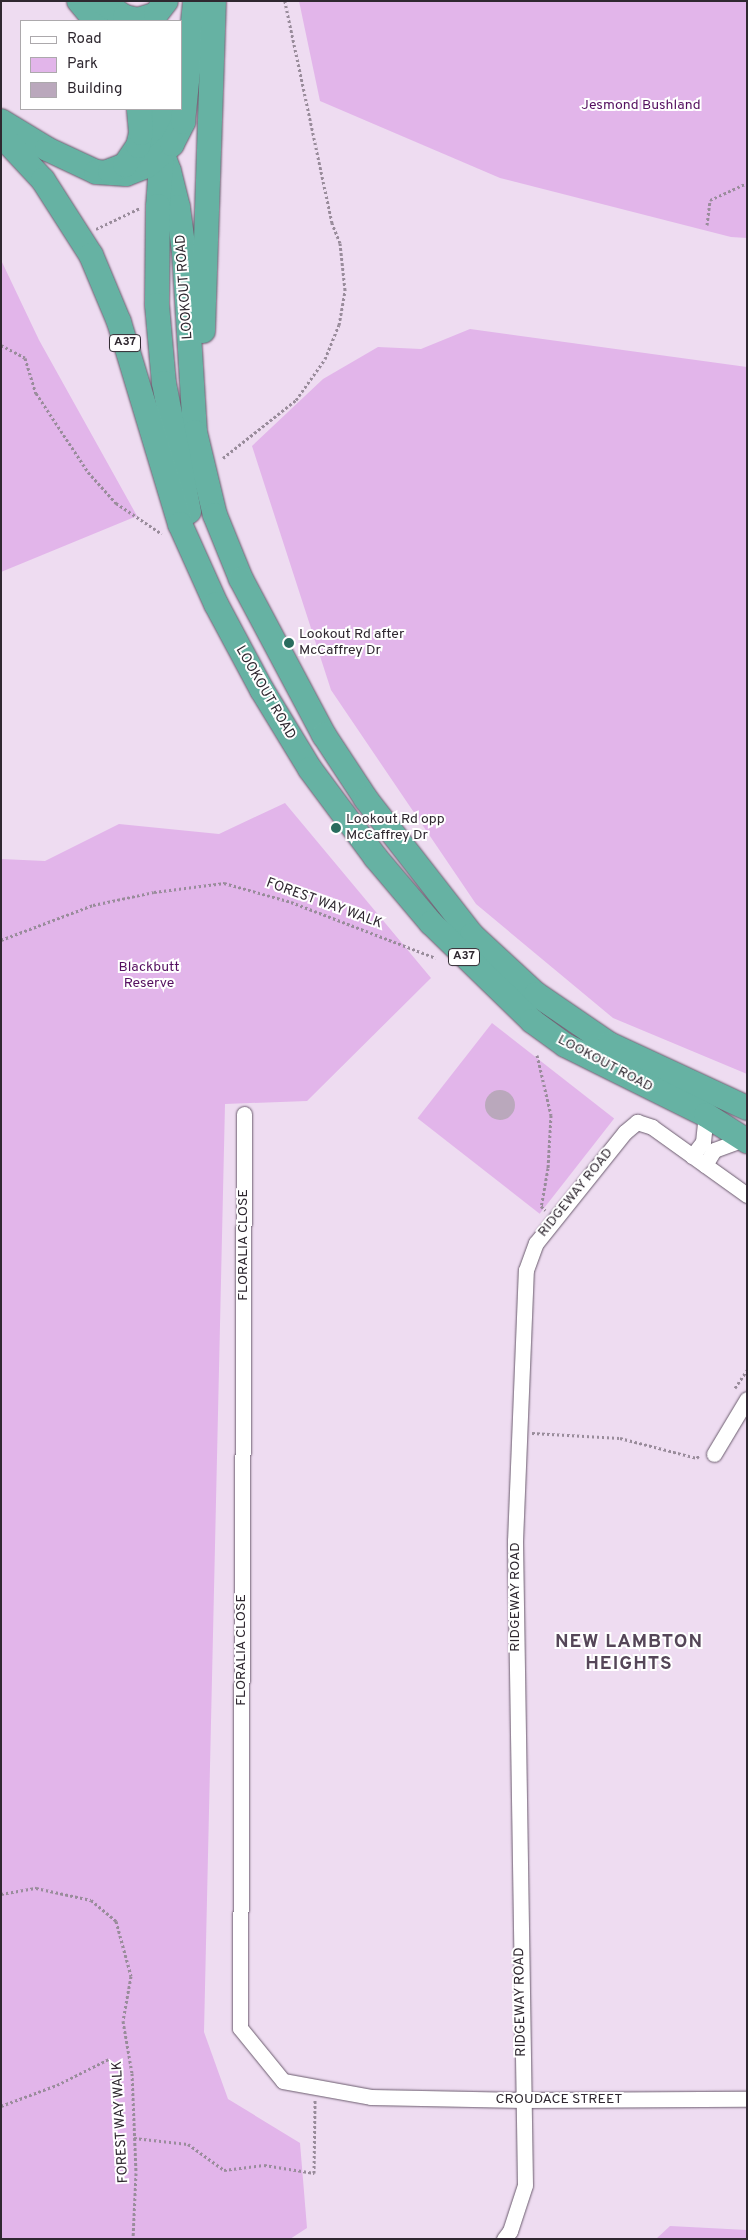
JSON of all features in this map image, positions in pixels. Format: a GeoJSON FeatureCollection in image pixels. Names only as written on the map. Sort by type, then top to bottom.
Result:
{"type":"FeatureCollection","features":[{"type":"Feature","properties":{"kind":"highway"},"geometry":{"type":"LineString","coordinates":[[79,1],[95,20]]}},
{"type":"Feature","properties":{"kind":"highway"},"geometry":{"type":"LineString","coordinates":[[101,1],[124,17],[138,20],[156,14],[166,1]]}},
{"type":"Feature","properties":{"kind":"highway"},"geometry":{"type":"LineString","coordinates":[[171,20],[173,1]]}},
{"type":"Feature","properties":{"kind":"highway"},"geometry":{"type":"LineString","coordinates":[[1,121],[46,150],[96,172],[115,175],[136,172],[162,153],[179,133],[185,112],[195,1]]}},
{"type":"Feature","properties":{"kind":"highway"},"geometry":{"type":"LineString","coordinates":[[192,402],[203,386],[214,1]]}},
{"type":"Feature","properties":{"kind":"highway"},"geometry":{"type":"LineString","coordinates":[[96,172],[119,168],[131,160],[141,133],[139,110]]}},
{"type":"Feature","properties":{"kind":"highway","name":"LOOKOUT ROAD"},"geometry":{"type":"LineString","coordinates":[[146,110],[162,153],[178,207],[184,252],[192,402],[205,482],[226,546],[324,735],[366,799],[472,935],[536,994],[609,1044],[742,1103]]}},
{"type":"Feature","properties":{"kind":"highway"},"geometry":{"type":"LineString","coordinates":[[165,110],[156,247],[164,383],[203,575]]}},
{"type":"Feature","properties":{"kind":"highway","name":"LOOKOUT ROAD"},"geometry":{"type":"LineString","coordinates":[[1,136],[43,180],[66,213],[106,287],[169,495],[203,575],[262,690],[310,769],[376,858],[431,923],[481,975],[565,1045],[706,1115],[746,1140]]}},
{"type":"Feature","properties":{"kind":"street","name":"FLORALIA CLOSE"},"geometry":{"type":"LineString","coordinates":[[244,1114],[240,2028],[283,2081],[371,2097]]}},
{"type":"Feature","properties":{"kind":"street"},"geometry":{"type":"LineString","coordinates":[[692,1156],[703,1142],[706,1115]]}},
{"type":"Feature","properties":{"kind":"street","name":"RIDGEWAY ROAD"},"geometry":{"type":"LineString","coordinates":[[504,2239],[510,2231],[525,2185],[515,1550],[522,1433],[526,1270],[536,1243],[625,1132],[637,1122],[652,1127],[747,1195]]}},
{"type":"Feature","properties":{"kind":"street","name":"LOOKOUT ROAD"},"geometry":{"type":"LineString","coordinates":[[705,1165],[714,1150],[746,1140]]}},
{"type":"Feature","properties":{"kind":"street"},"geometry":{"type":"LineString","coordinates":[[708,1452],[747,1399]]}},
{"type":"Feature","properties":{"kind":"street","name":"CROUDACE STREET"},"geometry":{"type":"LineString","coordinates":[[371,2097],[523,2100],[747,2099]]}},
{"type":"Feature","properties":{"kind":"path"},"geometry":{"type":"LineString","coordinates":[[222,466],[223,456],[296,400],[325,359],[339,325],[345,290],[340,243],[332,223],[285,1]]}},
{"type":"Feature","properties":{"kind":"path"},"geometry":{"type":"LineString","coordinates":[[707,225],[710,200],[747,182]]}},
{"type":"Feature","properties":{"kind":"path"},"geometry":{"type":"LineString","coordinates":[[91,232],[145,206]]}},
{"type":"Feature","properties":{"kind":"path"},"geometry":{"type":"LineString","coordinates":[[1,345],[25,358],[36,392],[88,472],[116,503],[162,534]]}},
{"type":"Feature","properties":{"kind":"path","name":"FOREST WAY WALK"},"geometry":{"type":"LineString","coordinates":[[1,940],[93,905],[154,892],[224,884],[291,902],[436,958]]}},
{"type":"Feature","properties":{"kind":"path"},"geometry":{"type":"LineString","coordinates":[[537,1055],[551,1115],[548,1168],[541,1206]]}},
{"type":"Feature","properties":{"kind":"path"},"geometry":{"type":"LineString","coordinates":[[732,1392],[747,1370]]}},
{"type":"Feature","properties":{"kind":"path"},"geometry":{"type":"LineString","coordinates":[[522,1433],[620,1438],[697,1458],[708,1452]]}},
{"type":"Feature","properties":{"kind":"path","name":"FOREST WAY WALK"},"geometry":{"type":"LineString","coordinates":[[1,1894],[36,1888],[91,1900],[116,1921],[131,1976],[123,2021],[132,2073],[136,2173],[133,2239]]}},
{"type":"Feature","properties":{"kind":"path"},"geometry":{"type":"LineString","coordinates":[[1,2106],[57,2085],[109,2059]]}},
{"type":"Feature","properties":{"kind":"path"},"geometry":{"type":"LineString","coordinates":[[134,2138],[188,2144],[224,2170],[264,2165],[314,2172],[314,2104],[318,2087]]}},
{"type":"Feature","properties":{"kind":"green space","name":"Jesmond Bushland"},"geometry":{"type":"Polygon","coordinates":[[[299,1],[747,1],[747,238],[731,237],[500,178],[320,101],[299,1]]]}},
{"type":"Feature","properties":{"kind":"green space"},"geometry":{"type":"Polygon","coordinates":[[[1,260],[39,340],[137,516],[1,572],[1,260]]]}},
{"type":"Feature","properties":{"kind":"green space"},"geometry":{"type":"Polygon","coordinates":[[[470,329],[747,367],[747,1074],[613,1018],[476,904],[331,690],[252,446],[323,379],[378,347],[421,349],[470,329]]]}},
{"type":"Feature","properties":{"kind":"green space","name":"Blackbutt Reserve"},"geometry":{"type":"Polygon","coordinates":[[[285,803],[431,978],[307,1101],[225,1104],[204,2032],[228,2099],[300,2143],[307,2228],[290,2239],[1,2239],[1,859],[45,861],[119,824],[219,834],[285,803]]]}},
{"type":"Feature","properties":{"kind":"green space"},"geometry":{"type":"Polygon","coordinates":[[[492,1023],[614,1118],[540,1214],[418,1118],[492,1023]]]}},
{"type":"Feature","properties":{"kind":"green space"},"geometry":{"type":"Polygon","coordinates":[[[670,2226],[747,2230],[747,2239],[656,2239],[670,2226]]]}},
{"type":"Feature","properties":{"kind":"building"},"geometry":{"type":"Polygon","coordinates":[[[500,1090],[511,1094],[515,1105],[511,1116],[500,1120],[489,1116],[485,1105],[489,1094],[500,1090]]]}},
{"type":"Feature","properties":{"kind":"place","name":"Lookout Rd after McCaffrey Dr"},"geometry":{"type":"Point","coordinates":[289,643]}},
{"type":"Feature","properties":{"kind":"place","name":"Lookout Rd opp McCaffrey Dr"},"geometry":{"type":"Point","coordinates":[336,828]}},
{"type":"Feature","properties":{"kind":"district","name":"NEW LAMBTON HEIGHTS"},"geometry":{"type":"Point","coordinates":[629,1654]}}]}
